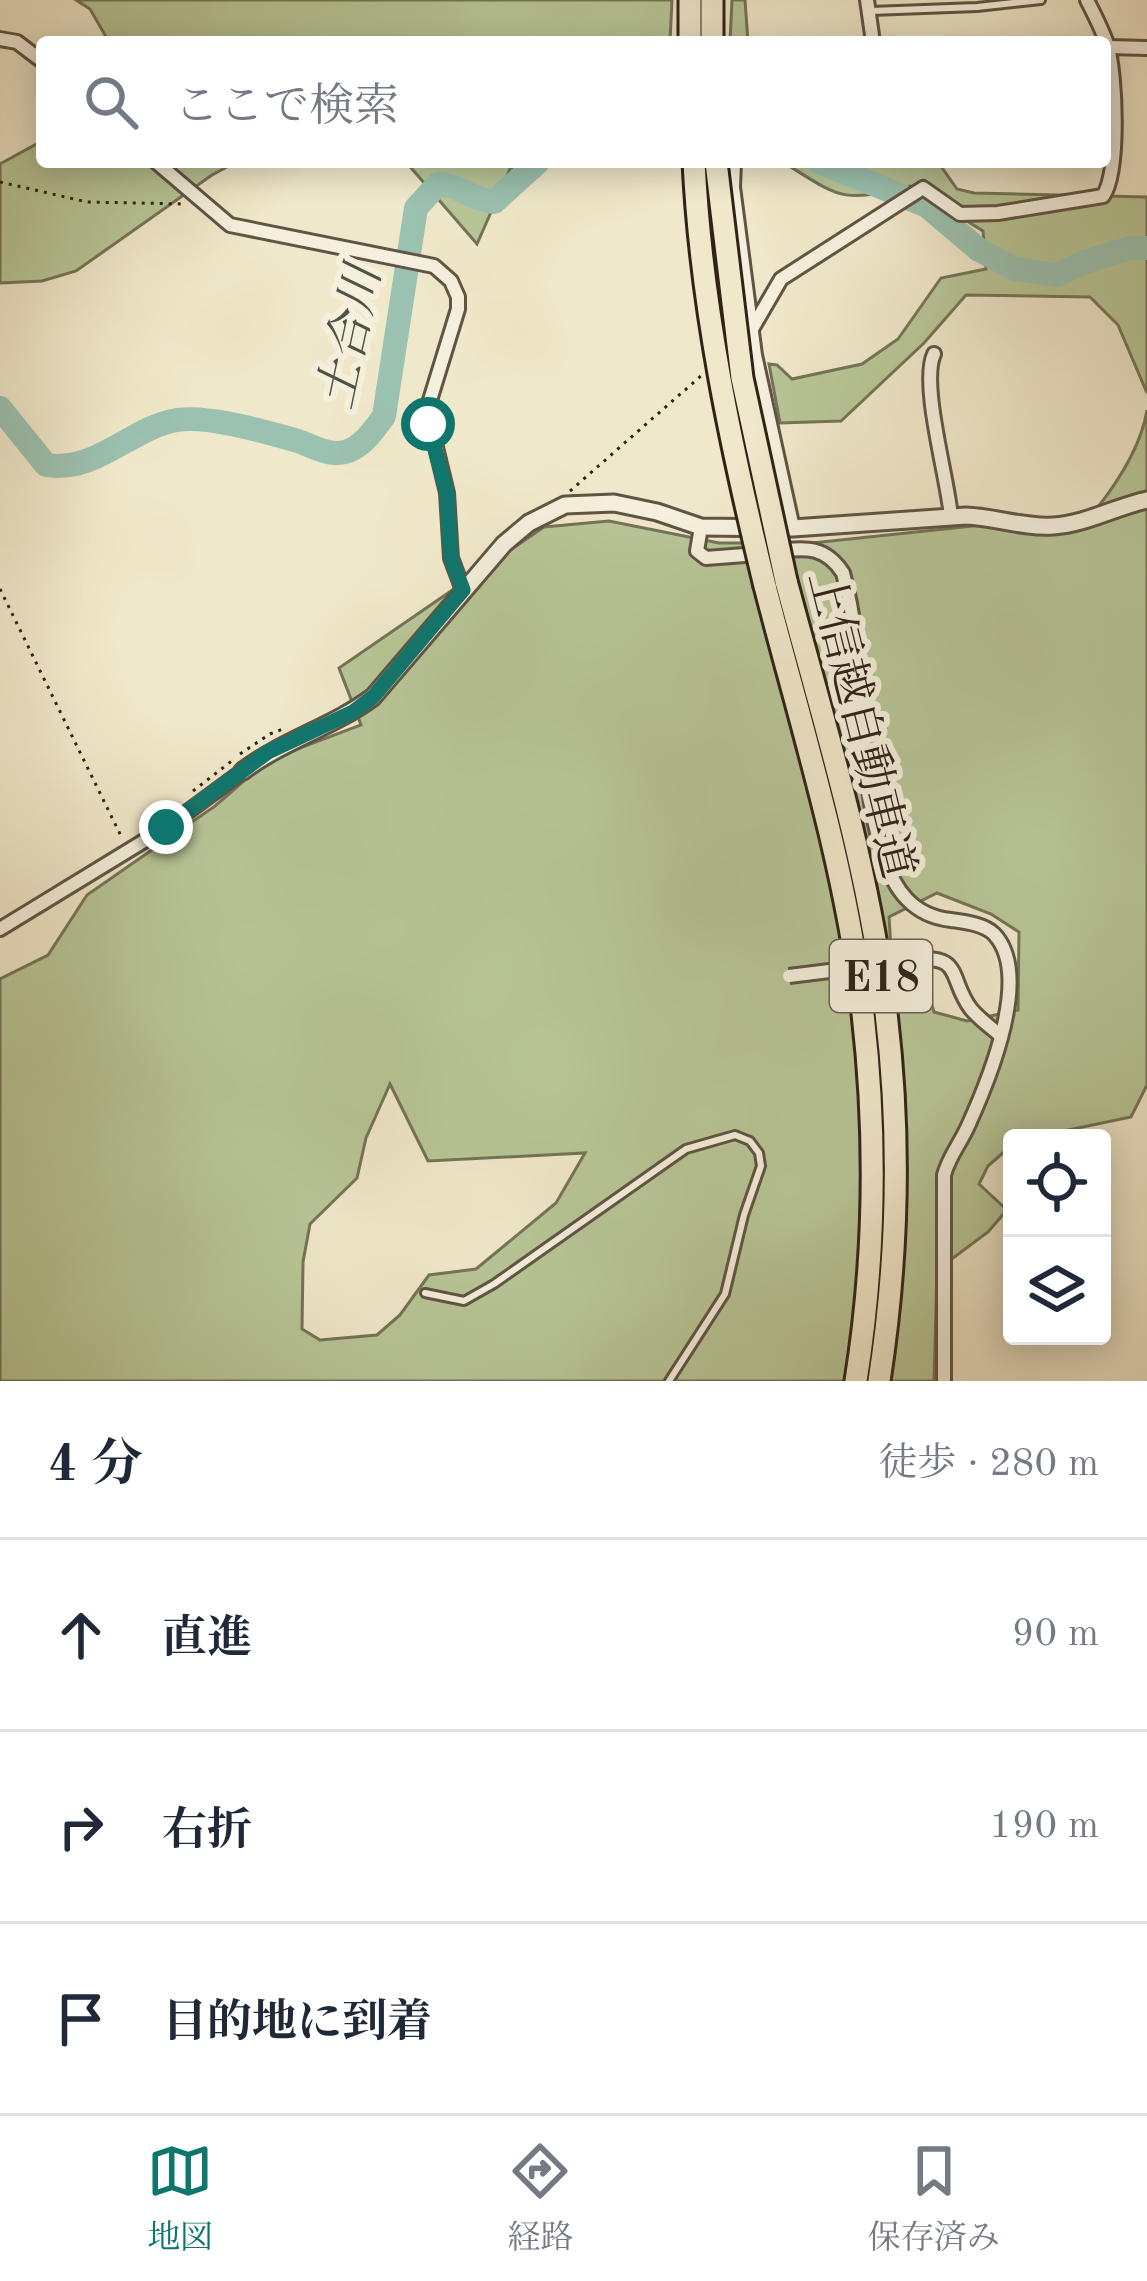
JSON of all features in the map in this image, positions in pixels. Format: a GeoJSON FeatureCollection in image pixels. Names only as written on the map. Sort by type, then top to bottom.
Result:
{"type":"FeatureCollection","features":[{"type":"Feature","properties":{"kind":"highway"},"geometry":{"type":"LineString","coordinates":[[690,0],[690,36]]}},
{"type":"Feature","properties":{"kind":"highway"},"geometry":{"type":"LineString","coordinates":[[712,0],[712,36]]}},
{"type":"Feature","properties":{"kind":"highway","name":"上信越自動車道"},"geometry":{"type":"LineString","coordinates":[[694,168],[700,248],[719,379],[861,869],[888,1029],[896,1195],[879,1381]]}},
{"type":"Feature","properties":{"kind":"highway","name":"上信越自動車道"},"geometry":{"type":"LineString","coordinates":[[717,168],[738,357],[776,583],[861,994],[872,1175],[867,1294],[856,1381]]}},
{"type":"Feature","properties":{"kind":"street"},"geometry":{"type":"LineString","coordinates":[[1087,0],[1103,36]]}},
{"type":"Feature","properties":{"kind":"street"},"geometry":{"type":"LineString","coordinates":[[868,5],[872,36]]}},
{"type":"Feature","properties":{"kind":"street"},"geometry":{"type":"LineString","coordinates":[[0,39],[17,42],[36,57]]}},
{"type":"Feature","properties":{"kind":"street"},"geometry":{"type":"LineString","coordinates":[[1111,47],[1147,48]]}},
{"type":"Feature","properties":{"kind":"street"},"geometry":{"type":"LineString","coordinates":[[752,329],[781,279],[923,188],[960,214],[998,213],[1103,196],[1109,187],[1113,154],[1111,111]]}},
{"type":"Feature","properties":{"kind":"street"},"geometry":{"type":"LineString","coordinates":[[163,168],[230,225],[434,266],[452,281],[458,310],[427,410],[447,493],[451,558],[463,590]]}},
{"type":"Feature","properties":{"kind":"street"},"geometry":{"type":"LineString","coordinates":[[734,168],[752,329],[793,528]]}},
{"type":"Feature","properties":{"kind":"street"},"geometry":{"type":"LineString","coordinates":[[934,354],[929,365],[932,406],[951,517]]}},
{"type":"Feature","properties":{"kind":"street"},"geometry":{"type":"LineString","coordinates":[[0,929],[166,827],[268,752],[353,712],[373,697],[463,590],[529,523],[565,505],[614,503],[701,527],[793,528],[991,516],[1057,526],[1147,500]]}},
{"type":"Feature","properties":{"kind":"street"},"geometry":{"type":"LineString","coordinates":[[701,527],[697,551],[706,558],[804,548],[820,550],[843,573],[878,837],[897,890],[920,910],[991,930],[1004,948],[1010,969],[1001,1036],[966,1131],[950,1154],[944,1175],[944,1381]]}},
{"type":"Feature","properties":{"kind":"street"},"geometry":{"type":"LineString","coordinates":[[789,976],[931,957],[944,961],[956,973],[969,1008],[1001,1036]]}},
{"type":"Feature","properties":{"kind":"lane"},"geometry":{"type":"LineString","coordinates":[[868,5],[977,8],[1041,0]]}},
{"type":"Feature","properties":{"kind":"lane"},"geometry":{"type":"LineString","coordinates":[[425,1293],[464,1301],[551,1245],[651,1170],[686,1149],[735,1135],[750,1141],[761,1166],[725,1294],[669,1381]]}},
{"type":"Feature","properties":{"kind":"path"},"geometry":{"type":"LineString","coordinates":[[0,182],[101,203],[206,204]]}},
{"type":"Feature","properties":{"kind":"path"},"geometry":{"type":"LineString","coordinates":[[565,505],[571,488],[705,372]]}},
{"type":"Feature","properties":{"kind":"path"},"geometry":{"type":"LineString","coordinates":[[0,589],[122,838],[136,830]]}},
{"type":"Feature","properties":{"kind":"path"},"geometry":{"type":"LineString","coordinates":[[183,798],[270,734],[298,725],[300,736]]}},
{"type":"Feature","properties":{"kind":"green space"},"geometry":{"type":"Polygon","coordinates":[[[76,0],[672,0],[670,36],[106,36],[90,9],[76,0]]]}},
{"type":"Feature","properties":{"kind":"green space"},"geometry":{"type":"Polygon","coordinates":[[[732,0],[745,0],[748,36],[730,36],[732,0]]]}},
{"type":"Feature","properties":{"kind":"green space"},"geometry":{"type":"Polygon","coordinates":[[[36,144],[36,168],[225,168],[76,271],[42,281],[0,283],[0,164],[36,144]]]}},
{"type":"Feature","properties":{"kind":"green space"},"geometry":{"type":"Polygon","coordinates":[[[411,168],[511,168],[477,244],[411,168]]]}},
{"type":"Feature","properties":{"kind":"green space"},"geometry":{"type":"Polygon","coordinates":[[[793,168],[942,168],[957,189],[974,193],[1147,197],[1147,393],[1118,325],[1090,297],[966,295],[924,343],[841,421],[780,423],[769,364],[792,379],[862,364],[898,339],[941,278],[986,269],[983,231],[910,186],[855,196],[818,184],[793,168]]]}},
{"type":"Feature","properties":{"kind":"green space"},"geometry":{"type":"Polygon","coordinates":[[[1147,410],[1147,1085],[1131,1117],[1073,1129],[1003,1129],[1003,1153],[988,1166],[979,1184],[1003,1206],[1003,1215],[988,1232],[937,1270],[934,1381],[0,1381],[0,979],[48,955],[87,895],[215,806],[268,760],[361,725],[339,668],[544,527],[609,521],[719,543],[812,543],[982,525],[1079,530],[1121,474],[1147,410]],[[937,893],[889,917],[891,948],[923,973],[934,1012],[967,1021],[1018,1010],[1019,932],[991,914],[937,893]],[[390,1084],[366,1138],[357,1178],[310,1224],[303,1262],[302,1329],[320,1340],[377,1335],[400,1315],[429,1275],[476,1269],[556,1203],[585,1153],[428,1161],[390,1084]]]}},
{"type":"Feature","properties":{"kind":"waterway","name":"土合川"},"geometry":{"type":"LineString","coordinates":[[0,408],[46,465],[81,462],[160,425],[190,419],[254,429],[329,452],[350,450],[384,416],[416,208],[438,184],[494,202],[531,168]]}},
{"type":"Feature","properties":{"kind":"waterway","name":"土合川"},"geometry":{"type":"LineString","coordinates":[[834,168],[927,206],[979,250],[1015,269],[1057,275],[1130,248],[1147,248]]}},
{"type":"Feature","properties":{"kind":"route"},"geometry":{"type":"LineString","coordinates":[[166,827],[268,752],[353,712],[373,697],[463,590],[451,558],[447,493],[428,424]]}}]}
